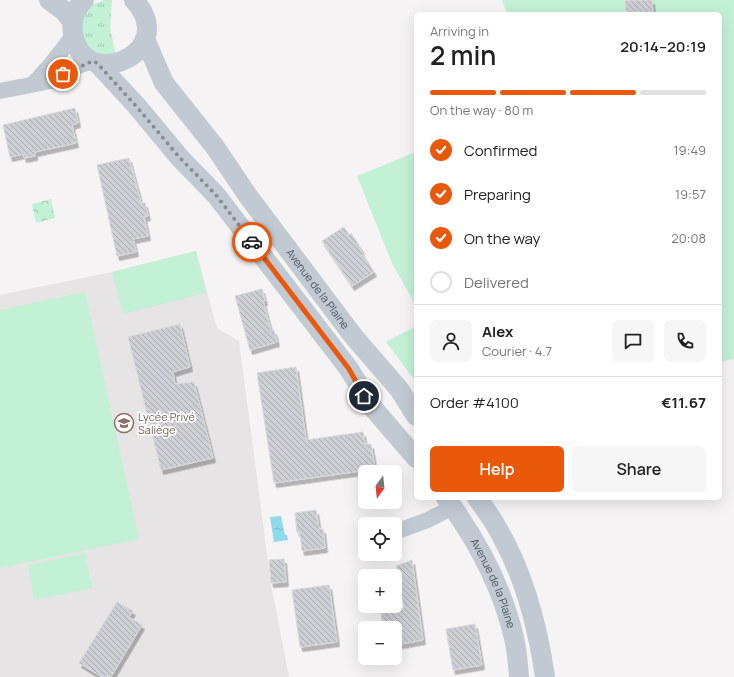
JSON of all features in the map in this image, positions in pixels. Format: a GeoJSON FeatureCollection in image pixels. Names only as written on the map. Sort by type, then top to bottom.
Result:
{"type":"FeatureCollection","features":[{"type":"Feature","properties":{"kind":"street"},"geometry":{"type":"LineString","coordinates":[[49,0],[64,10],[73,29],[80,50],[95,62],[136,106],[180,158],[216,195],[349,369],[373,408],[406,444],[414,455]]}},
{"type":"Feature","properties":{"kind":"street"},"geometry":{"type":"LineString","coordinates":[[34,83],[52,63],[73,29],[76,11],[84,0]]}},
{"type":"Feature","properties":{"kind":"street"},"geometry":{"type":"LineString","coordinates":[[0,91],[34,83],[51,81],[78,66],[95,62],[110,65],[123,62],[136,54],[145,39],[147,29],[142,5]]}},
{"type":"Feature","properties":{"kind":"street","name":"Avenue de la Plaine"},"geometry":{"type":"LineString","coordinates":[[145,39],[164,83],[215,147],[248,196],[354,337],[398,389],[414,413]]}},
{"type":"Feature","properties":{"kind":"street"},"geometry":{"type":"LineString","coordinates":[[478,500],[500,536],[520,576],[540,642],[545,677]]}},
{"type":"Feature","properties":{"kind":"street"},"geometry":{"type":"LineString","coordinates":[[402,529],[428,520],[449,502]]}},
{"type":"Feature","properties":{"kind":"street","name":"Avenue de la Plaine"},"geometry":{"type":"LineString","coordinates":[[449,502],[483,555],[506,609],[514,639],[520,677]]}},
{"type":"Feature","properties":{"kind":"shaded area","name":"Lycée Privé Saliège"},"geometry":{"type":"Polygon","coordinates":[[[196,251],[217,328],[239,341],[271,584],[289,677],[0,677],[0,295],[112,272],[196,251]]]}},
{"type":"Feature","properties":{"kind":"green space"},"geometry":{"type":"Polygon","coordinates":[[[104,0],[112,0],[110,28],[116,55],[98,53],[88,48],[85,43],[81,20],[92,5],[104,0]]]}},
{"type":"Feature","properties":{"kind":"green space"},"geometry":{"type":"Polygon","coordinates":[[[502,0],[734,0],[734,359],[722,362],[722,12],[506,12],[502,0]]]}},
{"type":"Feature","properties":{"kind":"green space"},"geometry":{"type":"Polygon","coordinates":[[[414,153],[414,302],[392,263],[357,176],[414,153]]]}},
{"type":"Feature","properties":{"kind":"green space"},"geometry":{"type":"Polygon","coordinates":[[[51,199],[55,218],[36,223],[32,204],[51,199]]]}},
{"type":"Feature","properties":{"kind":"green space"},"geometry":{"type":"Polygon","coordinates":[[[196,251],[206,293],[123,314],[112,272],[196,251]]]}},
{"type":"Feature","properties":{"kind":"green space"},"geometry":{"type":"Polygon","coordinates":[[[85,292],[139,539],[0,568],[0,310],[85,292]]]}},
{"type":"Feature","properties":{"kind":"green space"},"geometry":{"type":"Polygon","coordinates":[[[414,327],[414,379],[386,342],[414,327]]]}},
{"type":"Feature","properties":{"kind":"green space"},"geometry":{"type":"Polygon","coordinates":[[[85,553],[92,588],[34,600],[28,565],[85,553]]]}},
{"type":"Feature","properties":{"kind":"water"},"geometry":{"type":"Polygon","coordinates":[[[281,516],[285,535],[287,535],[288,540],[274,542],[270,517],[281,516]]]}},
{"type":"Feature","properties":{"kind":"building"},"geometry":{"type":"Polygon","coordinates":[[[625,0],[652,0],[653,12],[626,12],[625,0]]]}},
{"type":"Feature","properties":{"kind":"building"},"geometry":{"type":"Polygon","coordinates":[[[75,108],[78,123],[72,125],[76,143],[35,152],[35,156],[24,158],[23,154],[10,157],[3,125],[75,108]]]}},
{"type":"Feature","properties":{"kind":"building"},"geometry":{"type":"Polygon","coordinates":[[[129,158],[141,203],[145,203],[148,216],[144,217],[148,236],[133,239],[136,252],[117,256],[97,165],[129,158]]]}},
{"type":"Feature","properties":{"kind":"building"},"geometry":{"type":"Polygon","coordinates":[[[344,227],[349,235],[351,233],[374,272],[352,286],[322,241],[344,227]]]}},
{"type":"Feature","properties":{"kind":"building"},"geometry":{"type":"Polygon","coordinates":[[[262,289],[265,301],[263,301],[271,331],[274,330],[277,342],[250,350],[235,296],[262,289]]]}},
{"type":"Feature","properties":{"kind":"building"},"geometry":{"type":"Polygon","coordinates":[[[180,324],[190,367],[173,372],[175,384],[194,382],[213,458],[161,470],[128,337],[180,324]]]}},
{"type":"Feature","properties":{"kind":"building"},"geometry":{"type":"Polygon","coordinates":[[[296,367],[306,440],[363,432],[365,444],[371,444],[374,465],[358,465],[358,471],[274,483],[257,373],[296,367]]]}},
{"type":"Feature","properties":{"kind":"building"},"geometry":{"type":"Polygon","coordinates":[[[316,510],[319,529],[323,529],[325,548],[302,551],[300,532],[297,532],[295,513],[316,510]]]}},
{"type":"Feature","properties":{"kind":"building"},"geometry":{"type":"Polygon","coordinates":[[[284,559],[286,582],[271,583],[269,560],[284,559]]]}},
{"type":"Feature","properties":{"kind":"building"},"geometry":{"type":"Polygon","coordinates":[[[412,560],[423,640],[402,644],[402,621],[382,621],[381,613],[402,613],[402,608],[404,608],[402,598],[402,569],[397,569],[396,566],[412,560]]]}},
{"type":"Feature","properties":{"kind":"building"},"geometry":{"type":"Polygon","coordinates":[[[329,585],[337,642],[300,647],[292,590],[329,585]]]}},
{"type":"Feature","properties":{"kind":"building"},"geometry":{"type":"Polygon","coordinates":[[[117,602],[133,611],[129,617],[142,625],[111,677],[102,677],[79,663],[117,602]]]}},
{"type":"Feature","properties":{"kind":"building"},"geometry":{"type":"Polygon","coordinates":[[[475,624],[482,665],[453,670],[446,629],[475,624]]]}},
{"type":"Feature","properties":{"kind":"way so far"},"geometry":{"type":"LineString","coordinates":[[63,74],[78,66],[93,61],[97,63],[180,158],[216,195],[252,242]]}},
{"type":"Feature","properties":{"kind":"place","name":"Lycée Privé Saliège"},"geometry":{"type":"Point","coordinates":[124,423]}},
{"type":"Feature","properties":{"kind":"route"},"geometry":{"type":"LineString","coordinates":[[252,242],[349,369],[364,396]]}}]}
